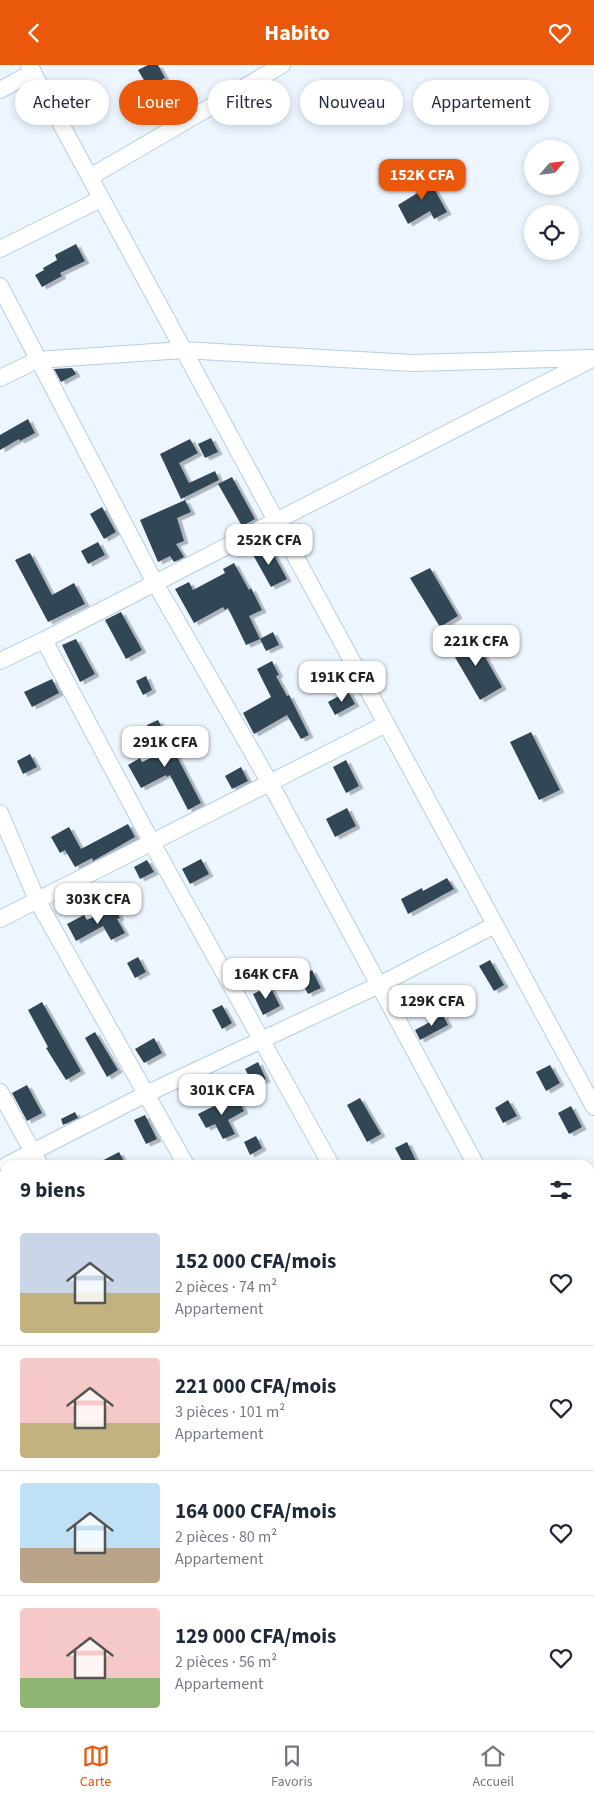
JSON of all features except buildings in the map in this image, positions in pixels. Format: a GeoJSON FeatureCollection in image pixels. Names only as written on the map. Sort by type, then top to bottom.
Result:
{"type":"FeatureCollection","features":[{"type":"Feature","properties":{"kind":"street"},"geometry":{"type":"LineString","coordinates":[[90,177],[282,65]]}},
{"type":"Feature","properties":{"kind":"street"},"geometry":{"type":"LineString","coordinates":[[0,90],[31,69],[594,1107]]}},
{"type":"Feature","properties":{"kind":"street"},"geometry":{"type":"LineString","coordinates":[[0,249],[102,199]]}},
{"type":"Feature","properties":{"kind":"street"},"geometry":{"type":"LineString","coordinates":[[0,286],[154,583],[270,783],[473,1160]]}},
{"type":"Feature","properties":{"kind":"street"},"geometry":{"type":"LineString","coordinates":[[0,378],[37,360],[183,350],[412,363],[594,358]]}},
{"type":"Feature","properties":{"kind":"street"},"geometry":{"type":"LineString","coordinates":[[0,661],[594,358]]}},
{"type":"Feature","properties":{"kind":"street"},"geometry":{"type":"LineString","coordinates":[[44,640],[152,843],[327,1160]]}},
{"type":"Feature","properties":{"kind":"street"},"geometry":{"type":"LineString","coordinates":[[0,919],[386,724]]}},
{"type":"Feature","properties":{"kind":"street"},"geometry":{"type":"LineString","coordinates":[[0,813],[37,900],[183,1160]]}},
{"type":"Feature","properties":{"kind":"street"},"geometry":{"type":"LineString","coordinates":[[0,1092],[36,1158],[146,1094],[379,985],[495,925]]}}]}
